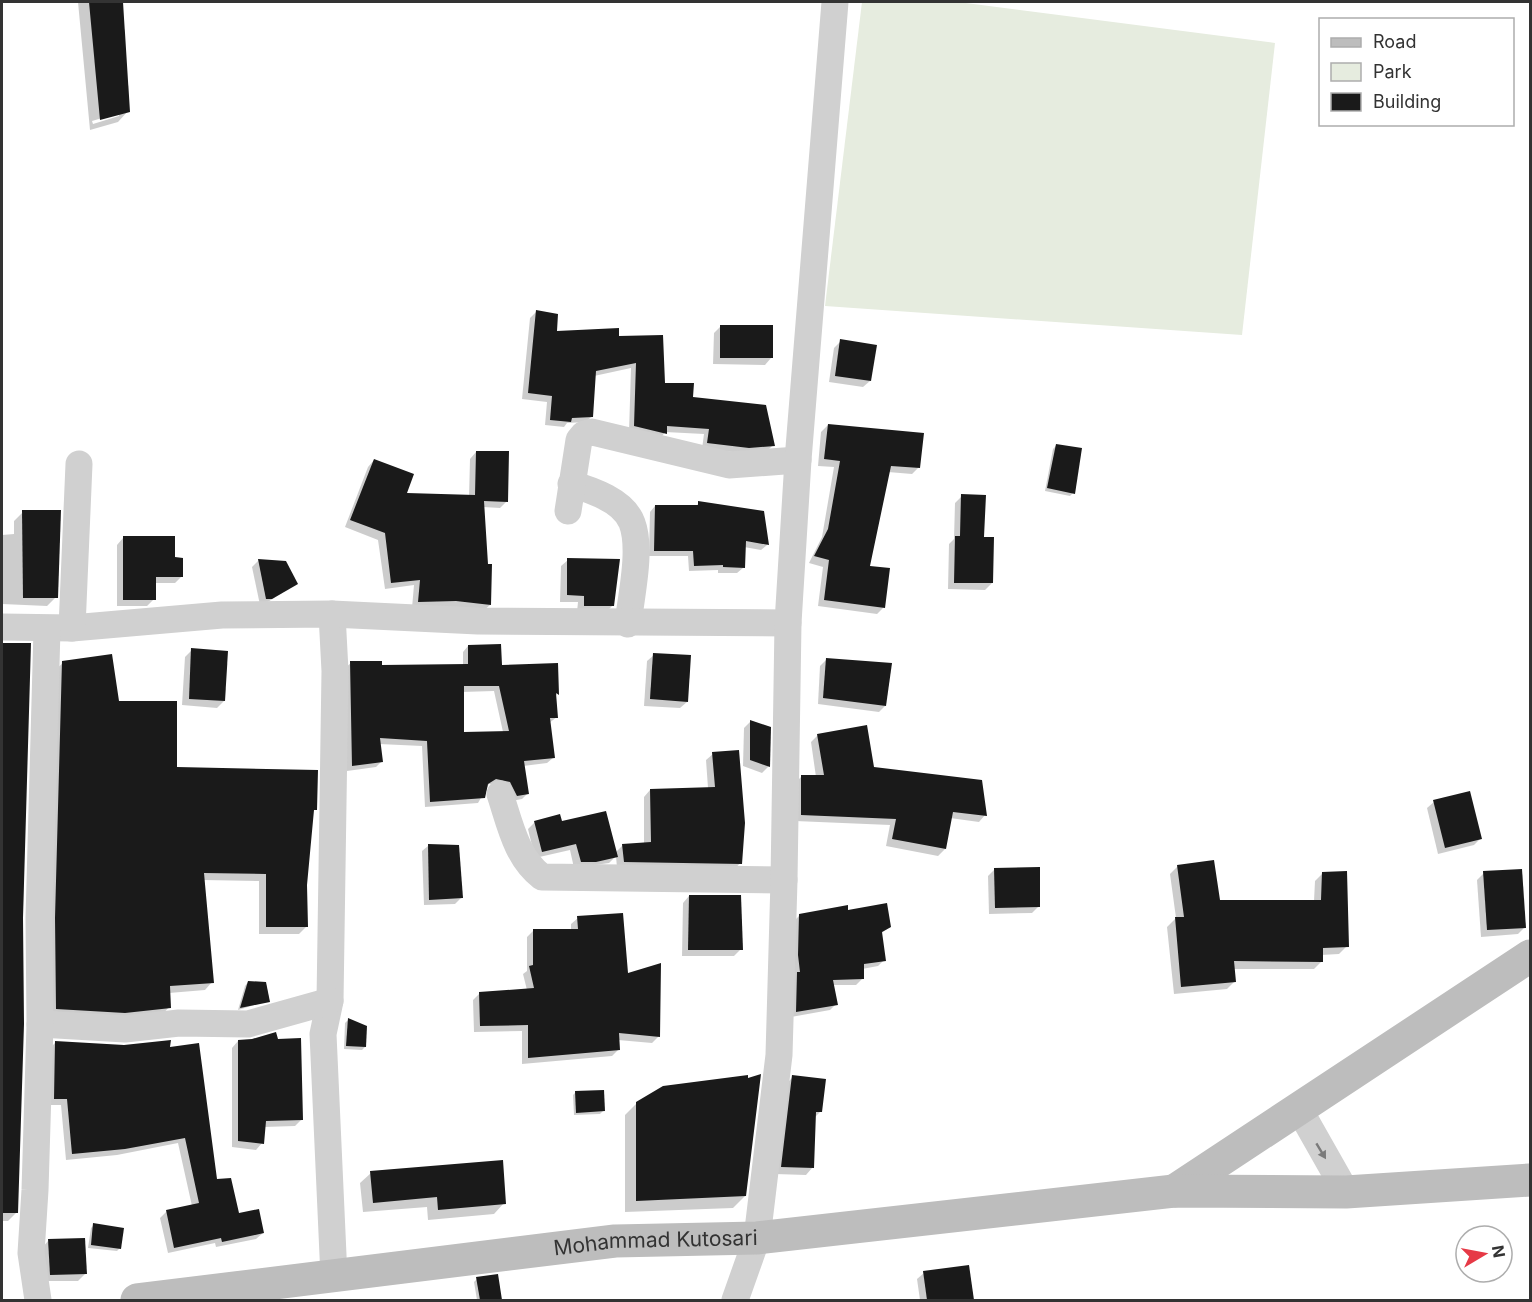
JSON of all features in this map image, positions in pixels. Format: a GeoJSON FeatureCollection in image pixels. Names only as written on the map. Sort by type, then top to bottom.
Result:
{"type":"FeatureCollection","features":[{"type":"Feature","properties":{"kind":"street"},"geometry":{"type":"LineString","coordinates":[[735,1300],[757,1238],[778,1055],[784,880],[788,623],[798,460],[835,2]]}},
{"type":"Feature","properties":{"kind":"street"},"geometry":{"type":"LineString","coordinates":[[628,624],[636,555],[632,522],[614,502],[588,489],[570,498],[579,440],[584,434],[592,432],[729,465],[798,460]]}},
{"type":"Feature","properties":{"kind":"street"},"geometry":{"type":"LineString","coordinates":[[38,1300],[31,1253],[40,1024],[39,918],[60,629],[79,464]]}},
{"type":"Feature","properties":{"kind":"street"},"geometry":{"type":"LineString","coordinates":[[2,627],[60,629],[222,615],[332,614],[478,621],[628,624],[788,623]]}},
{"type":"Feature","properties":{"kind":"street"},"geometry":{"type":"LineString","coordinates":[[332,614],[335,671],[330,1001],[323,1034],[334,1277]]}},
{"type":"Feature","properties":{"kind":"street"},"geometry":{"type":"LineString","coordinates":[[500,794],[520,853],[529,867],[542,877],[784,880]]}},
{"type":"Feature","properties":{"kind":"street"},"geometry":{"type":"LineString","coordinates":[[1173,1191],[1530,956]]}},
{"type":"Feature","properties":{"kind":"street"},"geometry":{"type":"LineString","coordinates":[[40,1024],[125,1029],[179,1023],[248,1024],[330,1001]]}},
{"type":"Feature","properties":{"kind":"street"},"geometry":{"type":"LineString","coordinates":[[1299,1109],[1346,1192]]}},
{"type":"Feature","properties":{"kind":"street","name":"Mohammad Kutosari"},"geometry":{"type":"LineString","coordinates":[[137,1300],[615,1241],[757,1238],[1173,1191],[1346,1192],[1530,1180]]}},
{"type":"Feature","properties":{"kind":"green space"},"geometry":{"type":"Polygon","coordinates":[[[862,2],[958,2],[1275,43],[1242,335],[825,306],[862,2]]]}},
{"type":"Feature","properties":{"kind":"building"},"geometry":{"type":"Polygon","coordinates":[[[89,2],[123,2],[130,112],[100,120],[89,2]]]}},
{"type":"Feature","properties":{"kind":"building"},"geometry":{"type":"Polygon","coordinates":[[[536,310],[558,314],[557,331],[619,328],[619,336],[663,335],[665,383],[694,383],[693,397],[766,405],[775,446],[749,448],[707,443],[709,429],[667,426],[667,434],[634,426],[636,363],[596,371],[593,417],[572,418],[571,422],[550,420],[552,396],[528,393],[536,310]]]}},
{"type":"Feature","properties":{"kind":"building"},"geometry":{"type":"Polygon","coordinates":[[[720,325],[773,325],[773,358],[720,358],[720,325]]]}},
{"type":"Feature","properties":{"kind":"building"},"geometry":{"type":"Polygon","coordinates":[[[840,339],[877,345],[871,381],[835,376],[840,339]]]}},
{"type":"Feature","properties":{"kind":"building"},"geometry":{"type":"Polygon","coordinates":[[[828,424],[924,433],[920,468],[891,466],[870,566],[890,568],[885,608],[824,600],[829,560],[814,556],[828,529],[840,461],[824,459],[828,424]]]}},
{"type":"Feature","properties":{"kind":"building"},"geometry":{"type":"Polygon","coordinates":[[[1056,444],[1082,448],[1075,494],[1047,488],[1056,444]]]}},
{"type":"Feature","properties":{"kind":"building"},"geometry":{"type":"Polygon","coordinates":[[[476,451],[509,451],[508,502],[484,501],[488,564],[492,564],[491,605],[456,601],[418,602],[420,580],[391,583],[385,533],[350,520],[374,459],[414,474],[407,493],[475,495],[476,451]]]}},
{"type":"Feature","properties":{"kind":"building"},"geometry":{"type":"Polygon","coordinates":[[[961,494],[986,495],[984,537],[994,537],[993,583],[954,583],[955,536],[960,536],[961,494]]]}},
{"type":"Feature","properties":{"kind":"building"},"geometry":{"type":"Polygon","coordinates":[[[698,501],[764,511],[769,545],[746,541],[745,568],[723,567],[723,565],[694,566],[693,551],[654,551],[655,505],[698,505],[698,501]]]}},
{"type":"Feature","properties":{"kind":"building"},"geometry":{"type":"Polygon","coordinates":[[[22,510],[61,510],[58,598],[23,598],[22,510]]]}},
{"type":"Feature","properties":{"kind":"building"},"geometry":{"type":"Polygon","coordinates":[[[123,536],[175,536],[175,557],[183,558],[183,577],[156,577],[156,600],[123,600],[123,536]]]}},
{"type":"Feature","properties":{"kind":"building"},"geometry":{"type":"Polygon","coordinates":[[[567,558],[620,559],[614,606],[584,606],[584,596],[567,595],[567,558]]]}},
{"type":"Feature","properties":{"kind":"building"},"geometry":{"type":"Polygon","coordinates":[[[258,559],[286,561],[298,584],[272,599],[266,599],[258,559]]]}},
{"type":"Feature","properties":{"kind":"building"},"geometry":{"type":"Polygon","coordinates":[[[3,643],[31,643],[18,1213],[2,1213],[3,643]]]}},
{"type":"Feature","properties":{"kind":"building"},"geometry":{"type":"Polygon","coordinates":[[[501,644],[502,665],[558,663],[559,695],[556,693],[558,718],[550,718],[555,758],[524,761],[529,794],[517,796],[510,782],[496,779],[488,784],[485,798],[430,802],[427,741],[380,738],[383,762],[352,766],[350,661],[382,661],[382,665],[468,664],[468,645],[501,644]],[[464,686],[464,732],[509,731],[499,686],[464,686]]]}},
{"type":"Feature","properties":{"kind":"building"},"geometry":{"type":"Polygon","coordinates":[[[191,648],[228,651],[225,701],[189,699],[191,648]]]}},
{"type":"Feature","properties":{"kind":"building"},"geometry":{"type":"Polygon","coordinates":[[[653,653],[691,655],[688,702],[650,699],[653,653]]]}},
{"type":"Feature","properties":{"kind":"building"},"geometry":{"type":"Polygon","coordinates":[[[112,654],[119,701],[177,701],[177,767],[318,770],[317,810],[314,810],[307,885],[308,927],[266,927],[266,874],[204,873],[214,983],[170,986],[171,1008],[125,1013],[56,1009],[55,918],[62,661],[112,654]]]}},
{"type":"Feature","properties":{"kind":"building"},"geometry":{"type":"Polygon","coordinates":[[[826,658],[892,663],[886,706],[823,698],[826,658]]]}},
{"type":"Feature","properties":{"kind":"building"},"geometry":{"type":"Polygon","coordinates":[[[750,720],[771,727],[770,767],[750,760],[750,720]]]}},
{"type":"Feature","properties":{"kind":"building"},"geometry":{"type":"Polygon","coordinates":[[[867,725],[874,767],[982,780],[987,816],[953,812],[946,849],[892,839],[896,819],[801,815],[801,775],[824,775],[817,734],[867,725]]]}},
{"type":"Feature","properties":{"kind":"building"},"geometry":{"type":"Polygon","coordinates":[[[739,750],[745,823],[742,864],[624,862],[622,844],[651,842],[650,789],[715,787],[712,752],[739,750]]]}},
{"type":"Feature","properties":{"kind":"building"},"geometry":{"type":"Polygon","coordinates":[[[1470,791],[1482,839],[1445,848],[1433,800],[1470,791]]]}},
{"type":"Feature","properties":{"kind":"building"},"geometry":{"type":"Polygon","coordinates":[[[606,811],[618,857],[596,862],[581,862],[576,844],[542,852],[534,821],[560,814],[562,821],[606,811]]]}},
{"type":"Feature","properties":{"kind":"building"},"geometry":{"type":"Polygon","coordinates":[[[428,844],[459,845],[463,898],[429,900],[428,844]]]}},
{"type":"Feature","properties":{"kind":"building"},"geometry":{"type":"Polygon","coordinates":[[[1214,860],[1220,900],[1321,900],[1322,872],[1347,871],[1349,947],[1323,948],[1323,962],[1234,961],[1236,982],[1181,987],[1175,917],[1184,917],[1177,865],[1214,860]]]}},
{"type":"Feature","properties":{"kind":"building"},"geometry":{"type":"Polygon","coordinates":[[[1040,867],[1040,907],[995,908],[994,868],[1040,867]]]}},
{"type":"Feature","properties":{"kind":"building"},"geometry":{"type":"Polygon","coordinates":[[[1522,869],[1526,928],[1487,930],[1483,871],[1522,869]]]}},
{"type":"Feature","properties":{"kind":"building"},"geometry":{"type":"Polygon","coordinates":[[[689,895],[741,895],[743,950],[688,950],[689,895]]]}},
{"type":"Feature","properties":{"kind":"building"},"geometry":{"type":"Polygon","coordinates":[[[887,903],[891,927],[882,932],[886,961],[864,964],[864,979],[833,980],[838,1005],[796,1012],[797,972],[800,972],[799,914],[848,905],[848,910],[887,903]]]}},
{"type":"Feature","properties":{"kind":"building"},"geometry":{"type":"Polygon","coordinates":[[[623,913],[628,973],[661,963],[660,1037],[619,1033],[620,1050],[528,1058],[528,1025],[480,1026],[479,992],[534,988],[529,966],[533,965],[533,929],[578,929],[577,916],[623,913]]]}},
{"type":"Feature","properties":{"kind":"building"},"geometry":{"type":"Polygon","coordinates":[[[248,981],[266,982],[270,1002],[240,1008],[248,981]]]}},
{"type":"Feature","properties":{"kind":"building"},"geometry":{"type":"Polygon","coordinates":[[[348,1018],[367,1026],[366,1047],[346,1046],[348,1018]]]}},
{"type":"Feature","properties":{"kind":"building"},"geometry":{"type":"Polygon","coordinates":[[[276,1032],[278,1039],[301,1038],[303,1120],[266,1121],[264,1144],[238,1141],[238,1040],[252,1039],[276,1032]]]}},
{"type":"Feature","properties":{"kind":"building"},"geometry":{"type":"Polygon","coordinates":[[[171,1040],[170,1047],[199,1043],[217,1179],[231,1178],[239,1213],[259,1209],[264,1233],[222,1242],[221,1238],[174,1248],[166,1210],[199,1203],[185,1138],[125,1149],[72,1154],[67,1099],[54,1099],[55,1041],[124,1045],[171,1040]]]}},
{"type":"Feature","properties":{"kind":"building"},"geometry":{"type":"Polygon","coordinates":[[[761,1074],[746,1196],[636,1201],[636,1102],[663,1086],[748,1075],[748,1078],[761,1074]]]}},
{"type":"Feature","properties":{"kind":"building"},"geometry":{"type":"Polygon","coordinates":[[[792,1075],[826,1079],[822,1112],[816,1112],[814,1168],[781,1167],[792,1075]]]}},
{"type":"Feature","properties":{"kind":"building"},"geometry":{"type":"Polygon","coordinates":[[[604,1090],[605,1111],[576,1113],[575,1091],[604,1090]]]}},
{"type":"Feature","properties":{"kind":"building"},"geometry":{"type":"Polygon","coordinates":[[[503,1160],[506,1204],[438,1210],[437,1197],[373,1203],[370,1171],[503,1160]]]}},
{"type":"Feature","properties":{"kind":"building"},"geometry":{"type":"Polygon","coordinates":[[[93,1223],[124,1228],[121,1249],[91,1245],[93,1223]]]}},
{"type":"Feature","properties":{"kind":"building"},"geometry":{"type":"Polygon","coordinates":[[[85,1238],[87,1274],[50,1275],[48,1239],[85,1238]]]}},
{"type":"Feature","properties":{"kind":"building"},"geometry":{"type":"Polygon","coordinates":[[[969,1265],[974,1300],[927,1300],[923,1271],[969,1265]]]}},
{"type":"Feature","properties":{"kind":"building"},"geometry":{"type":"Polygon","coordinates":[[[498,1274],[502,1300],[480,1300],[476,1277],[498,1274]]]}}]}
